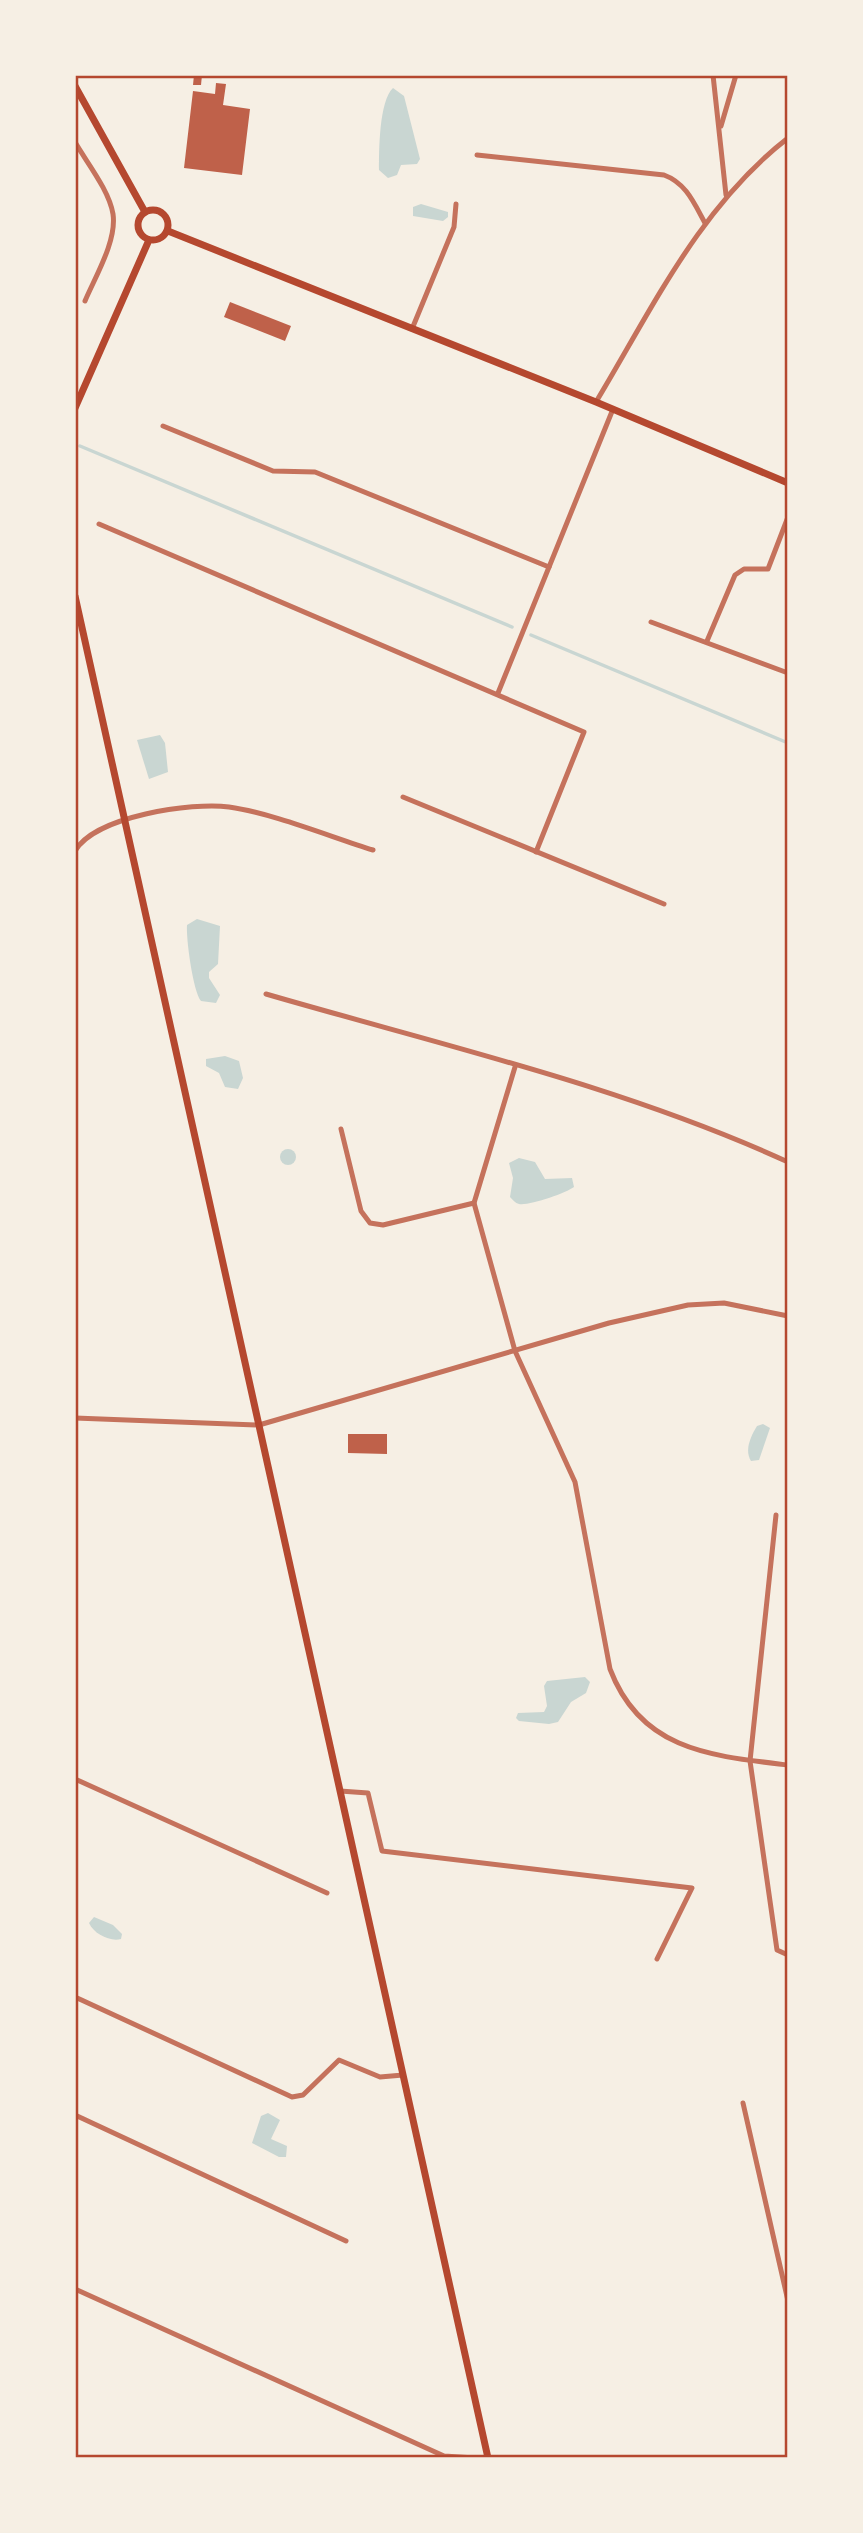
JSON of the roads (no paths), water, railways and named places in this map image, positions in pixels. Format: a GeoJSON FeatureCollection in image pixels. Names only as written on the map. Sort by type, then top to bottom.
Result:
{"type":"FeatureCollection","features":[{"type":"Feature","properties":{"kind":"main road"},"geometry":{"type":"LineString","coordinates":[[75,86],[145,212]]}},
{"type":"Feature","properties":{"kind":"main road"},"geometry":{"type":"LineString","coordinates":[[145,212],[156,210],[165,216],[167,232]]}},
{"type":"Feature","properties":{"kind":"main road"},"geometry":{"type":"LineString","coordinates":[[145,212],[138,228],[149,240]]}},
{"type":"Feature","properties":{"kind":"main road"},"geometry":{"type":"LineString","coordinates":[[167,232],[596,402],[788,483]]}},
{"type":"Feature","properties":{"kind":"main road"},"geometry":{"type":"LineString","coordinates":[[149,240],[160,239],[167,232]]}},
{"type":"Feature","properties":{"kind":"main road"},"geometry":{"type":"LineString","coordinates":[[75,408],[149,240]]}},
{"type":"Feature","properties":{"kind":"main road"},"geometry":{"type":"LineString","coordinates":[[75,596],[488,2458]]}},
{"type":"Feature","properties":{"kind":"street"},"geometry":{"type":"LineString","coordinates":[[713,75],[726,195]]}},
{"type":"Feature","properties":{"kind":"street"},"geometry":{"type":"LineString","coordinates":[[720,128],[736,75]]}},
{"type":"Feature","properties":{"kind":"street"},"geometry":{"type":"LineString","coordinates":[[596,402],[705,223],[749,171],[788,138]]}},
{"type":"Feature","properties":{"kind":"street"},"geometry":{"type":"LineString","coordinates":[[75,142],[110,205],[113,220],[110,237],[85,302]]}},
{"type":"Feature","properties":{"kind":"street"},"geometry":{"type":"LineString","coordinates":[[477,155],[664,175],[687,191],[705,223]]}},
{"type":"Feature","properties":{"kind":"street"},"geometry":{"type":"LineString","coordinates":[[412,329],[454,226],[456,204]]}},
{"type":"Feature","properties":{"kind":"street"},"geometry":{"type":"LineString","coordinates":[[498,693],[613,409]]}},
{"type":"Feature","properties":{"kind":"street"},"geometry":{"type":"LineString","coordinates":[[163,426],[273,471],[315,472],[550,567]]}},
{"type":"Feature","properties":{"kind":"street"},"geometry":{"type":"LineString","coordinates":[[707,641],[735,575],[744,569],[768,569],[788,517]]}},
{"type":"Feature","properties":{"kind":"street"},"geometry":{"type":"LineString","coordinates":[[99,524],[584,732],[536,852]]}},
{"type":"Feature","properties":{"kind":"street"},"geometry":{"type":"LineString","coordinates":[[651,622],[788,673]]}},
{"type":"Feature","properties":{"kind":"street"},"geometry":{"type":"LineString","coordinates":[[403,797],[664,904]]}},
{"type":"Feature","properties":{"kind":"street"},"geometry":{"type":"LineString","coordinates":[[75,851],[94,831],[126,820],[200,807],[230,807],[373,850]]}},
{"type":"Feature","properties":{"kind":"street"},"geometry":{"type":"LineString","coordinates":[[266,994],[642,1102],[723,1132],[788,1162]]}},
{"type":"Feature","properties":{"kind":"street"},"geometry":{"type":"LineString","coordinates":[[515,1067],[474,1203],[515,1351],[575,1482],[610,1669],[618,1691],[626,1703],[662,1737],[699,1753],[788,1765]]}},
{"type":"Feature","properties":{"kind":"street"},"geometry":{"type":"LineString","coordinates":[[341,1129],[361,1211],[370,1223],[383,1225],[474,1203]]}},
{"type":"Feature","properties":{"kind":"street"},"geometry":{"type":"LineString","coordinates":[[75,1418],[259,1425],[625,1319],[706,1302],[742,1305],[788,1316]]}},
{"type":"Feature","properties":{"kind":"street"},"geometry":{"type":"LineString","coordinates":[[776,1515],[750,1761],[777,1950],[788,1955]]}},
{"type":"Feature","properties":{"kind":"street"},"geometry":{"type":"LineString","coordinates":[[75,1779],[327,1893]]}},
{"type":"Feature","properties":{"kind":"street"},"geometry":{"type":"LineString","coordinates":[[340,1791],[368,1793],[382,1852],[692,1888],[657,1959]]}},
{"type":"Feature","properties":{"kind":"street"},"geometry":{"type":"LineString","coordinates":[[75,1997],[292,2097],[303,2095],[339,2060],[380,2077],[403,2075]]}},
{"type":"Feature","properties":{"kind":"street"},"geometry":{"type":"LineString","coordinates":[[743,2103],[788,2301]]}},
{"type":"Feature","properties":{"kind":"street"},"geometry":{"type":"LineString","coordinates":[[75,2115],[346,2241]]}},
{"type":"Feature","properties":{"kind":"street"},"geometry":{"type":"LineString","coordinates":[[75,2289],[444,2456],[475,2458]]}},
{"type":"Feature","properties":{"kind":"waterway"},"geometry":{"type":"LineString","coordinates":[[80,446],[512,627]]}},
{"type":"Feature","properties":{"kind":"waterway"},"geometry":{"type":"LineString","coordinates":[[531,635],[788,743]]}}]}
